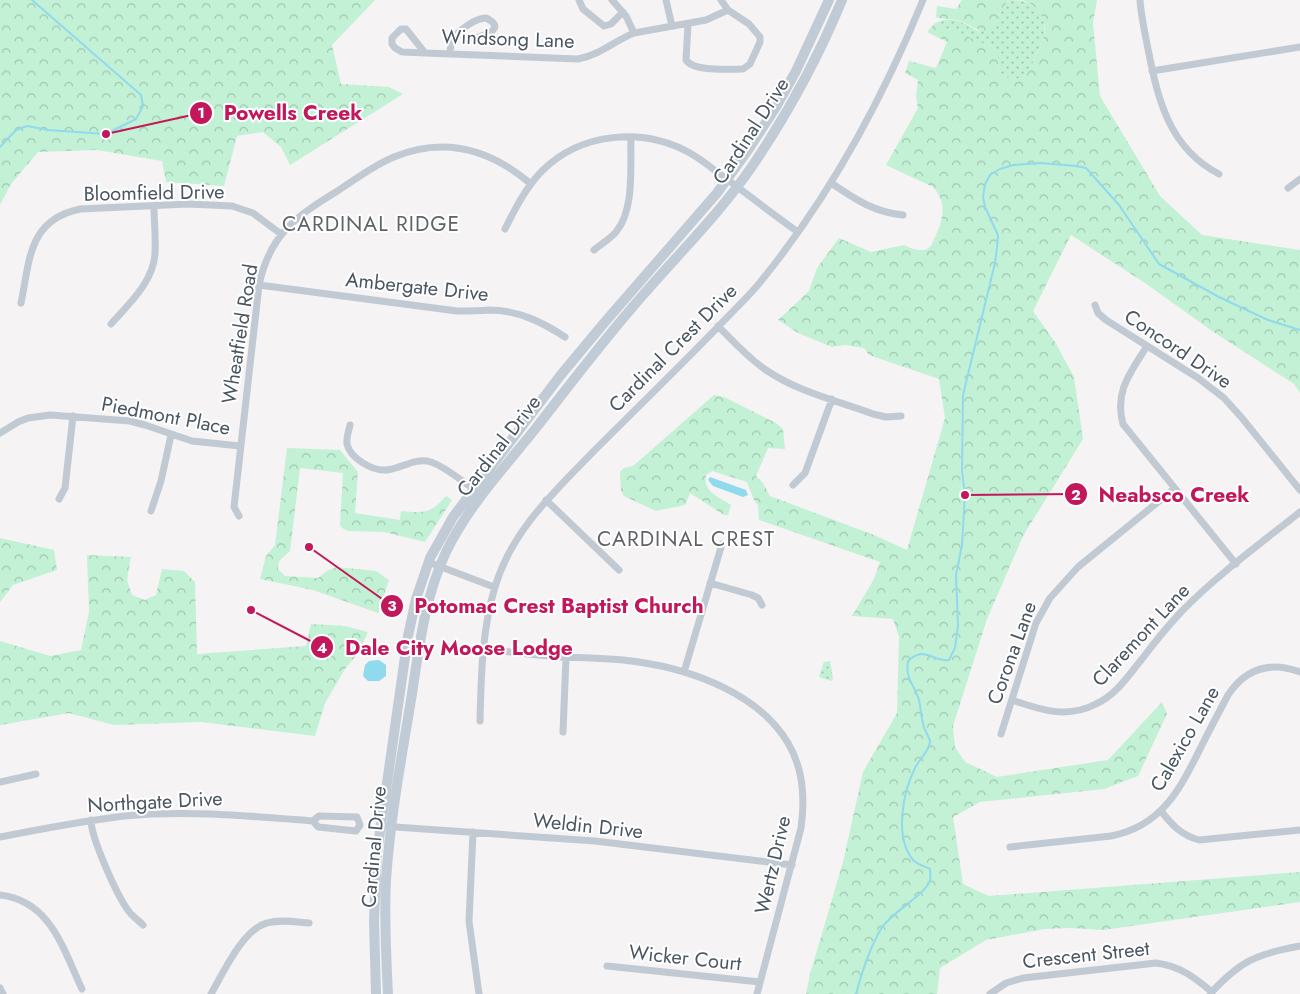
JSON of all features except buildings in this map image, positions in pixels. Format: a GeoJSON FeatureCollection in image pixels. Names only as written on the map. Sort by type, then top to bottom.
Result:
{"type":"FeatureCollection","features":[{"type":"Feature","properties":{"kind":"main road","name":"Cardinal Drive"},"geometry":{"type":"LineString","coordinates":[[376,994],[375,881],[381,826],[411,621],[428,562],[453,517],[474,489],[604,323],[688,228],[748,150],[776,107],[807,49],[829,0]]}},
{"type":"Feature","properties":{"kind":"main road","name":"Cardinal Drive"},"geometry":{"type":"LineString","coordinates":[[388,994],[385,916],[386,883],[392,827],[422,624],[440,566],[454,538],[474,507],[568,385],[637,302],[701,231],[752,166],[803,84],[842,0]]}},
{"type":"Feature","properties":{"kind":"street"},"geometry":{"type":"LineString","coordinates":[[579,0],[583,10],[604,26],[611,24],[623,12]]}},
{"type":"Feature","properties":{"kind":"street"},"geometry":{"type":"LineString","coordinates":[[612,0],[623,12],[634,33]]}},
{"type":"Feature","properties":{"kind":"street"},"geometry":{"type":"LineString","coordinates":[[666,0],[672,26]]}},
{"type":"Feature","properties":{"kind":"street"},"geometry":{"type":"LineString","coordinates":[[721,0],[728,10],[749,24],[760,37],[760,42],[750,64],[743,69],[701,68],[690,65],[686,60],[688,24],[706,20],[728,10]]}},
{"type":"Feature","properties":{"kind":"street","name":"Cardinal Crest Drive"},"geometry":{"type":"LineString","coordinates":[[480,721],[484,649],[490,607],[494,587],[513,546],[546,500],[755,288],[798,232],[854,146],[885,87],[923,0]]}},
{"type":"Feature","properties":{"kind":"street"},"geometry":{"type":"LineString","coordinates":[[1140,0],[1152,71],[1161,106],[1173,131],[1191,154],[1209,169],[1219,174]]}},
{"type":"Feature","properties":{"kind":"street","name":"Windsong Lane"},"geometry":{"type":"LineString","coordinates":[[425,53],[406,29],[401,29],[392,38],[392,44],[399,51],[425,53],[578,59],[595,55],[634,33],[688,24]]}},
{"type":"Feature","properties":{"kind":"street"},"geometry":{"type":"LineString","coordinates":[[450,54],[452,41],[459,32]]}},
{"type":"Feature","properties":{"kind":"street"},"geometry":{"type":"LineString","coordinates":[[1152,71],[1300,46]]}},
{"type":"Feature","properties":{"kind":"street"},"geometry":{"type":"LineString","coordinates":[[594,250],[615,232],[625,216],[628,202],[631,137]]}},
{"type":"Feature","properties":{"kind":"street"},"geometry":{"type":"LineString","coordinates":[[505,229],[531,184],[552,162],[576,148],[602,139],[631,137],[652,139],[677,147],[704,162],[798,232]]}},
{"type":"Feature","properties":{"kind":"street","name":"Wheatfield Road"},"geometry":{"type":"LineString","coordinates":[[240,516],[234,507],[259,285],[268,256],[288,226],[312,207],[381,163],[422,149],[447,147],[487,156],[510,167],[531,184]]}},
{"type":"Feature","properties":{"kind":"street"},"geometry":{"type":"LineString","coordinates":[[1288,188],[1300,179]]}},
{"type":"Feature","properties":{"kind":"street"},"geometry":{"type":"LineString","coordinates":[[831,183],[869,207],[903,216]]}},
{"type":"Feature","properties":{"kind":"street","name":"Bloomfield Drive"},"geometry":{"type":"LineString","coordinates":[[21,303],[33,245],[42,230],[56,218],[71,211],[196,204],[232,206],[253,214],[281,234]]}},
{"type":"Feature","properties":{"kind":"street"},"geometry":{"type":"LineString","coordinates":[[111,324],[141,289],[151,272],[155,253],[154,206]]}},
{"type":"Feature","properties":{"kind":"street","name":"Ambergate Drive"},"geometry":{"type":"LineString","coordinates":[[259,285],[457,311],[489,310],[515,314],[546,324],[565,337]]}},
{"type":"Feature","properties":{"kind":"street","name":"Concord Drive"},"geometry":{"type":"LineString","coordinates":[[1094,305],[1098,313],[1106,320],[1198,378],[1224,398],[1300,490]]}},
{"type":"Feature","properties":{"kind":"street"},"geometry":{"type":"LineString","coordinates":[[718,326],[754,362],[768,372],[795,386],[880,416],[901,416]]}},
{"type":"Feature","properties":{"kind":"street"},"geometry":{"type":"LineString","coordinates":[[1147,346],[1123,387],[1120,400],[1121,418],[1125,427],[1236,564]]}},
{"type":"Feature","properties":{"kind":"street"},"geometry":{"type":"LineString","coordinates":[[793,485],[805,473],[832,399]]}},
{"type":"Feature","properties":{"kind":"street","name":"Piedmont Place"},"geometry":{"type":"LineString","coordinates":[[0,433],[13,424],[28,418],[50,415],[73,416],[145,424],[171,435],[192,441],[240,446]]}},
{"type":"Feature","properties":{"kind":"street"},"geometry":{"type":"LineString","coordinates":[[59,500],[65,488],[73,416]]}},
{"type":"Feature","properties":{"kind":"street"},"geometry":{"type":"LineString","coordinates":[[350,425],[346,441],[351,452],[359,460],[377,470],[394,469],[415,461],[431,462],[441,466],[474,489]]}},
{"type":"Feature","properties":{"kind":"street"},"geometry":{"type":"LineString","coordinates":[[150,511],[161,481],[171,435]]}},
{"type":"Feature","properties":{"kind":"street","name":"Corona Lane"},"geometry":{"type":"LineString","coordinates":[[1001,734],[1036,623],[1050,598],[1078,567],[1174,489]]}},
{"type":"Feature","properties":{"kind":"street"},"geometry":{"type":"LineString","coordinates":[[546,500],[618,570]]}},
{"type":"Feature","properties":{"kind":"street","name":"Claremont Lane"},"geometry":{"type":"LineString","coordinates":[[1012,700],[1053,712],[1063,713],[1087,708],[1105,700],[1121,685],[1181,612],[1300,512]]}},
{"type":"Feature","properties":{"kind":"street"},"geometry":{"type":"LineString","coordinates":[[684,672],[722,544]]}},
{"type":"Feature","properties":{"kind":"street"},"geometry":{"type":"LineString","coordinates":[[428,562],[494,587]]}},
{"type":"Feature","properties":{"kind":"street"},"geometry":{"type":"LineString","coordinates":[[710,583],[752,595],[758,598],[762,605]]}},
{"type":"Feature","properties":{"kind":"street","name":"Wertz Drive"},"geometry":{"type":"LineString","coordinates":[[484,649],[639,662],[684,672],[725,689],[752,705],[775,726],[788,744],[800,773],[803,802],[802,828],[757,994]]}},
{"type":"Feature","properties":{"kind":"street"},"geometry":{"type":"LineString","coordinates":[[563,732],[566,657]]}},
{"type":"Feature","properties":{"kind":"street","name":"Calexico Lane"},"geometry":{"type":"LineString","coordinates":[[1010,847],[1122,834],[1142,825],[1161,811],[1182,784],[1228,695],[1237,683],[1254,671],[1263,668],[1280,666],[1300,672]]}},
{"type":"Feature","properties":{"kind":"street"},"geometry":{"type":"LineString","coordinates":[[0,782],[36,774]]}},
{"type":"Feature","properties":{"kind":"street"},"geometry":{"type":"LineString","coordinates":[[1161,811],[1178,830],[1200,840],[1300,830]]}},
{"type":"Feature","properties":{"kind":"street","name":"Northgate Drive"},"geometry":{"type":"LineString","coordinates":[[0,837],[91,820],[125,816],[244,815],[313,821],[319,816],[346,818],[357,816],[360,825],[356,831],[351,831],[318,827],[313,821]]}},
{"type":"Feature","properties":{"kind":"street"},"geometry":{"type":"LineString","coordinates":[[91,820],[93,834],[118,892],[130,914],[143,925]]}},
{"type":"Feature","properties":{"kind":"street","name":"Weldin Drive"},"geometry":{"type":"LineString","coordinates":[[381,826],[595,841],[792,865]]}},
{"type":"Feature","properties":{"kind":"street"},"geometry":{"type":"LineString","coordinates":[[473,832],[470,921],[479,994]]}},
{"type":"Feature","properties":{"kind":"street"},"geometry":{"type":"LineString","coordinates":[[0,894],[24,901],[43,915],[52,927],[82,989]]}},
{"type":"Feature","properties":{"kind":"street"},"geometry":{"type":"LineString","coordinates":[[211,994],[245,937],[255,928],[261,924],[276,921],[309,923]]}},
{"type":"Feature","properties":{"kind":"street"},"geometry":{"type":"LineString","coordinates":[[1211,993],[1229,974],[1245,962],[1269,952],[1300,946]]}},
{"type":"Feature","properties":{"kind":"street","name":"Crescent Street"},"geometry":{"type":"LineString","coordinates":[[990,994],[998,987],[1014,980],[1156,963],[1184,971],[1211,993]]}},
{"type":"Feature","properties":{"kind":"street","name":"Wicker Court"},"geometry":{"type":"LineString","coordinates":[[607,966],[760,982]]}},
{"type":"Feature","properties":{"kind":"street"},"geometry":{"type":"LineString","coordinates":[[0,988],[3,994]]}},
{"type":"Feature","properties":{"kind":"green space"},"geometry":{"type":"Polygon","coordinates":[[[0,0],[375,0],[332,45],[341,84],[389,87],[403,94],[290,165],[281,147],[263,132],[237,136],[224,186],[166,182],[162,161],[97,150],[38,152],[11,184],[0,205],[0,0]]]}},
{"type":"Feature","properties":{"kind":"green space"},"geometry":{"type":"Polygon","coordinates":[[[962,0],[1010,0],[986,32],[964,22],[936,17],[937,6],[956,9],[962,0]]]}},
{"type":"Feature","properties":{"kind":"green space"},"geometry":{"type":"Polygon","coordinates":[[[1010,0],[1031,4],[1040,12],[1043,18],[1044,35],[1042,42],[1030,70],[1022,79],[999,77],[998,56],[935,23],[952,20],[962,22],[978,31],[992,26],[1010,0]]]}},
{"type":"Feature","properties":{"kind":"green space"},"geometry":{"type":"Polygon","coordinates":[[[1021,0],[1097,0],[1093,23],[1100,96],[1160,196],[1202,235],[1300,250],[1300,393],[1294,384],[1071,235],[1033,311],[1055,342],[1074,377],[1083,439],[1023,536],[987,619],[953,726],[955,747],[965,762],[997,777],[1108,760],[1162,702],[1167,714],[1138,776],[1104,789],[980,802],[953,817],[963,884],[989,896],[1300,872],[1300,902],[1103,930],[1045,929],[986,940],[940,968],[937,994],[806,994],[810,974],[843,862],[863,772],[897,713],[899,637],[893,619],[852,616],[874,579],[880,562],[759,520],[758,505],[747,482],[712,471],[706,475],[709,490],[731,505],[728,515],[724,515],[690,493],[685,505],[656,511],[624,496],[621,490],[620,472],[624,468],[633,466],[714,395],[724,397],[776,423],[783,429],[785,449],[768,448],[756,476],[763,483],[770,496],[874,535],[907,550],[945,418],[939,379],[869,355],[864,348],[845,345],[832,347],[798,333],[778,320],[809,291],[817,268],[839,238],[871,252],[904,245],[921,250],[930,246],[942,219],[941,199],[938,193],[933,187],[886,165],[918,108],[916,96],[918,80],[905,73],[909,61],[936,68],[947,42],[927,32],[935,23],[992,47],[998,56],[999,77],[1022,79],[1032,65],[1045,30],[1043,18],[1036,8],[1021,0]]]}},
{"type":"Feature","properties":{"kind":"green space"},"geometry":{"type":"Polygon","coordinates":[[[287,448],[340,450],[358,472],[355,513],[400,520],[401,511],[427,511],[436,506],[446,496],[452,500],[425,542],[384,532],[348,531],[340,525],[343,473],[300,468],[290,551],[279,561],[278,569],[285,576],[318,578],[336,567],[376,571],[389,580],[378,613],[313,590],[260,579],[266,556],[275,545],[287,448]]]}},
{"type":"Feature","properties":{"kind":"green space"},"geometry":{"type":"Polygon","coordinates":[[[0,538],[54,550],[57,570],[13,585],[0,602],[0,538]]]}},
{"type":"Feature","properties":{"kind":"green space"},"geometry":{"type":"Polygon","coordinates":[[[87,555],[131,557],[127,580],[132,595],[145,600],[156,595],[162,569],[184,571],[195,582],[197,654],[306,646],[311,624],[345,626],[368,632],[359,652],[345,669],[325,703],[315,736],[201,722],[114,725],[69,713],[0,725],[0,641],[50,656],[81,650],[89,612],[87,555]]]}},
{"type":"Feature","properties":{"kind":"green space"},"geometry":{"type":"Polygon","coordinates":[[[830,661],[832,681],[819,676],[824,662],[830,661]]]}},
{"type":"Feature","properties":{"kind":"water"},"geometry":{"type":"Polygon","coordinates":[[[710,477],[746,490],[748,495],[743,497],[713,486],[708,480],[710,477]]]}},
{"type":"Feature","properties":{"kind":"water"},"geometry":{"type":"Polygon","coordinates":[[[379,660],[386,665],[386,676],[379,681],[368,681],[363,676],[365,665],[369,661],[379,660]]]}},
{"type":"Feature","properties":{"kind":"waterway"},"geometry":{"type":"LineString","coordinates":[[0,147],[16,130],[27,126],[48,130],[106,134],[136,119],[143,106],[141,95],[32,0]]}},
{"type":"Feature","properties":{"kind":"waterway"},"geometry":{"type":"LineString","coordinates":[[856,994],[869,953],[881,929],[892,916],[922,892],[930,879],[930,869],[914,861],[907,850],[902,827],[902,814],[907,789],[915,768],[930,745],[922,720],[919,700],[909,677],[907,667],[908,661],[919,654],[949,660],[955,648],[958,626],[956,575],[962,545],[965,495],[962,471],[963,395],[995,263],[998,235],[985,207],[983,197],[985,184],[990,175],[1000,169],[1013,165],[1041,163],[1086,168],[1119,205],[1159,264],[1219,297],[1268,320],[1300,330]]}},
{"type":"Feature","properties":{"kind":"place","name":"Powells Creek"},"geometry":{"type":"Point","coordinates":[106,134]}},
{"type":"Feature","properties":{"kind":"place","name":"Neabsco Creek"},"geometry":{"type":"Point","coordinates":[965,495]}},
{"type":"Feature","properties":{"kind":"place","name":"Potomac Crest Baptist Church"},"geometry":{"type":"Point","coordinates":[309,547]}},
{"type":"Feature","properties":{"kind":"place","name":"Dale City Moose Lodge"},"geometry":{"type":"Point","coordinates":[251,610]}},
{"type":"Feature","properties":{"kind":"district","name":"CARDINAL RIDGE"},"geometry":{"type":"Point","coordinates":[371,224]}},
{"type":"Feature","properties":{"kind":"district","name":"CARDINAL CREST"},"geometry":{"type":"Point","coordinates":[686,539]}}]}
